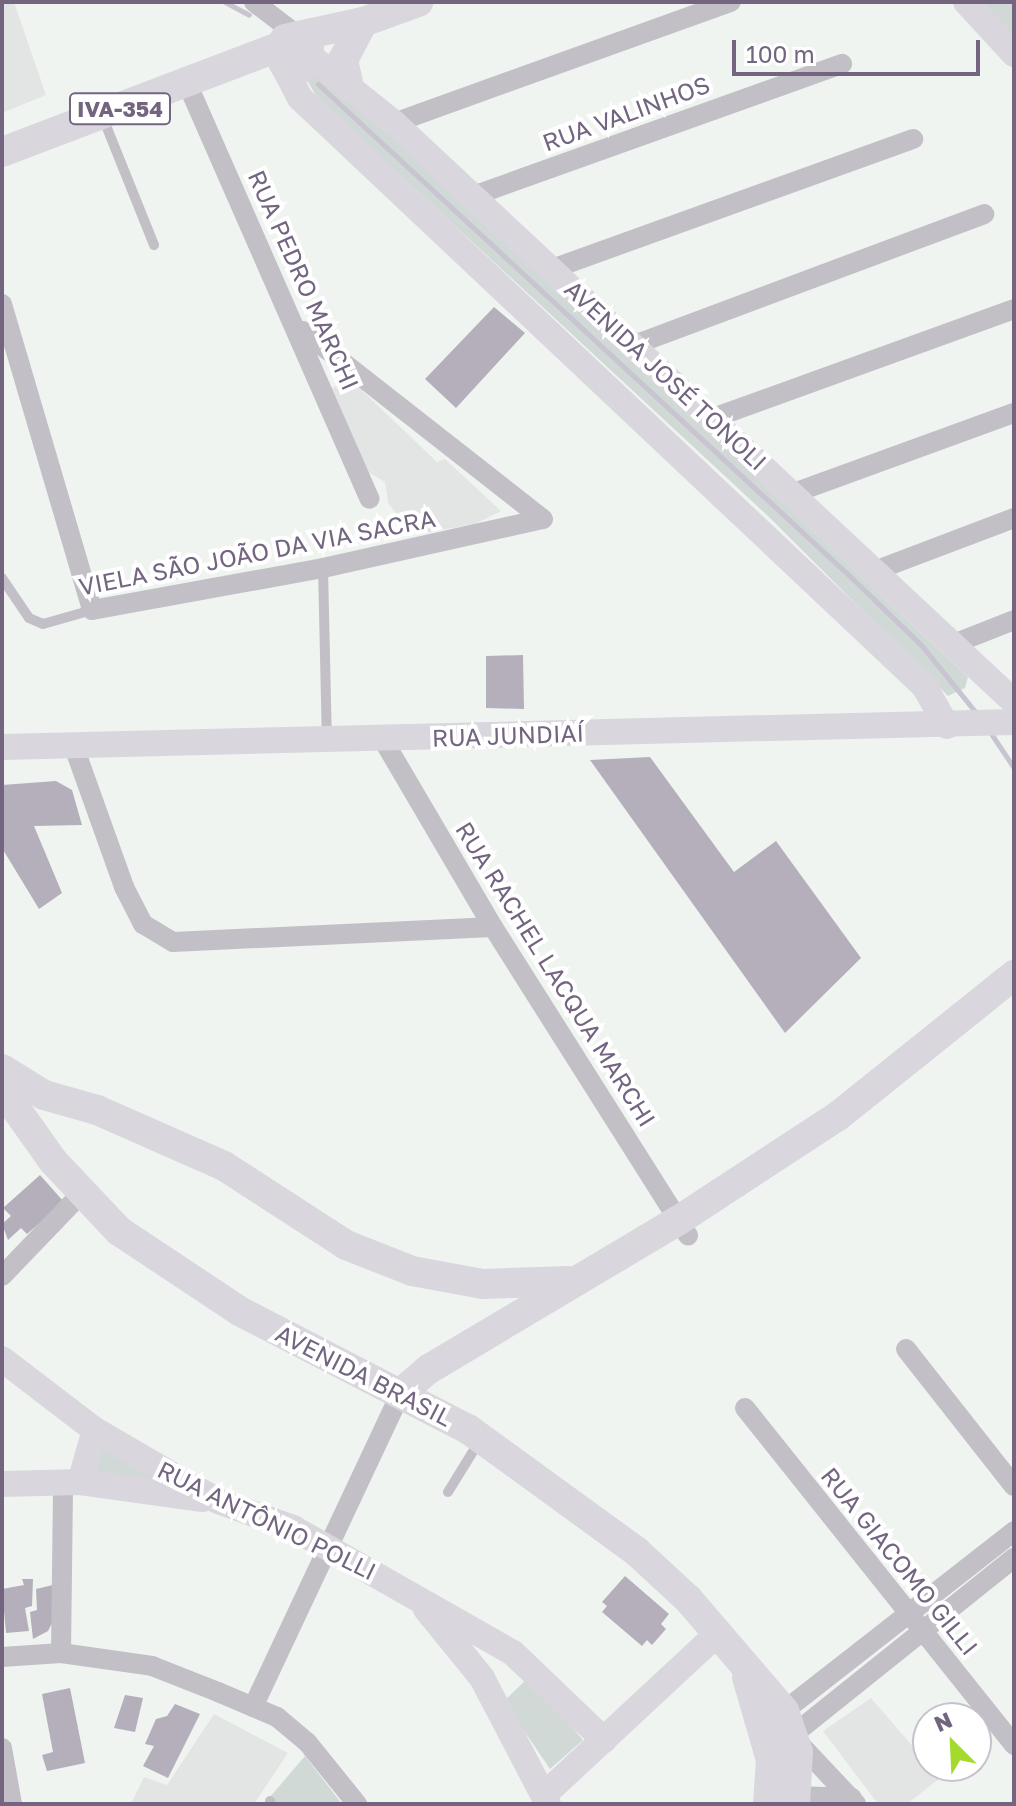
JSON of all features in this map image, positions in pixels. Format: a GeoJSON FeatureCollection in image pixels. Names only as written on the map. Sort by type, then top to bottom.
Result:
{"type":"FeatureCollection","features":[{"type":"Feature","properties":{"kind":"main road"},"geometry":{"type":"LineString","coordinates":[[293,52],[418,2]]}},
{"type":"Feature","properties":{"kind":"main road"},"geometry":{"type":"LineString","coordinates":[[966,2],[1014,54]]}},
{"type":"Feature","properties":{"kind":"main road"},"geometry":{"type":"LineString","coordinates":[[348,82],[343,60],[363,22]]}},
{"type":"Feature","properties":{"kind":"main road","name":"IVA-354"},"geometry":{"type":"LineString","coordinates":[[2,152],[238,65],[293,52]]}},
{"type":"Feature","properties":{"kind":"main road","name":"AVENIDA JOSÉ TONOLI"},"geometry":{"type":"LineString","coordinates":[[293,52],[348,82],[394,123],[956,643],[1014,702]]}},
{"type":"Feature","properties":{"kind":"main road","name":"AVENIDA JOSÉ TONOLI"},"geometry":{"type":"LineString","coordinates":[[293,52],[300,98],[924,686],[974,721]]}},
{"type":"Feature","properties":{"kind":"main road"},"geometry":{"type":"LineString","coordinates":[[974,721],[996,682]]}},
{"type":"Feature","properties":{"kind":"main road","name":"RUA JUNDIAÍ"},"geometry":{"type":"LineString","coordinates":[[2,747],[974,721]]}},
{"type":"Feature","properties":{"kind":"main road"},"geometry":{"type":"LineString","coordinates":[[408,1397],[683,1227],[838,1116],[1014,975]]}},
{"type":"Feature","properties":{"kind":"main road"},"geometry":{"type":"LineString","coordinates":[[408,1397],[429,1369],[579,1280],[782,1176],[1014,999]]}},
{"type":"Feature","properties":{"kind":"main road"},"geometry":{"type":"LineString","coordinates":[[2,1069],[44,1095],[97,1110],[224,1166],[346,1245],[412,1271],[483,1284],[579,1280]]}},
{"type":"Feature","properties":{"kind":"main road","name":"AVENIDA BRASIL"},"geometry":{"type":"LineString","coordinates":[[2,1089],[81,1194],[119,1231],[241,1312],[481,1438],[636,1551],[727,1643],[784,1726]]}},
{"type":"Feature","properties":{"kind":"main road"},"geometry":{"type":"LineString","coordinates":[[39,1142],[32,1111],[44,1095]]}},
{"type":"Feature","properties":{"kind":"main road","name":"RUA ANTÔNIO POLLI"},"geometry":{"type":"LineString","coordinates":[[2,1359],[95,1430],[218,1501],[326,1546],[417,1597],[528,1666],[604,1740]]}},
{"type":"Feature","properties":{"kind":"main road"},"geometry":{"type":"LineString","coordinates":[[72,1482],[95,1430]]}},
{"type":"Feature","properties":{"kind":"main road"},"geometry":{"type":"LineString","coordinates":[[2,1484],[72,1482],[218,1501]]}},
{"type":"Feature","properties":{"kind":"main road","name":"RUA ANTÔNIO POLLI"},"geometry":{"type":"LineString","coordinates":[[417,1597],[496,1701],[547,1799]]}},
{"type":"Feature","properties":{"kind":"main road"},"geometry":{"type":"LineString","coordinates":[[547,1799],[604,1740],[727,1643]]}},
{"type":"Feature","properties":{"kind":"main road"},"geometry":{"type":"LineString","coordinates":[[496,1701],[498,1688],[528,1666]]}},
{"type":"Feature","properties":{"kind":"main road"},"geometry":{"type":"LineString","coordinates":[[783,1798],[784,1726]]}},
{"type":"Feature","properties":{"kind":"street","name":"AVENIDA JOSÉ TONOLI"},"geometry":{"type":"LineString","coordinates":[[254,2],[293,52]]}},
{"type":"Feature","properties":{"kind":"street"},"geometry":{"type":"LineString","coordinates":[[394,123],[731,2]]}},
{"type":"Feature","properties":{"kind":"street","name":"RUA VALINHOS"},"geometry":{"type":"LineString","coordinates":[[473,196],[842,64]]}},
{"type":"Feature","properties":{"kind":"street","name":"RUA PEDRO MARCHI"},"geometry":{"type":"LineString","coordinates":[[187,83],[299,329],[370,499]]}},
{"type":"Feature","properties":{"kind":"street"},"geometry":{"type":"LineString","coordinates":[[552,269],[913,139]]}},
{"type":"Feature","properties":{"kind":"street"},"geometry":{"type":"LineString","coordinates":[[634,345],[984,214]]}},
{"type":"Feature","properties":{"kind":"street"},"geometry":{"type":"LineString","coordinates":[[2,304],[92,610]]}},
{"type":"Feature","properties":{"kind":"street"},"geometry":{"type":"LineString","coordinates":[[713,418],[1014,309]]}},
{"type":"Feature","properties":{"kind":"street","name":"VIELA SÃO JOÃO DA VIA SACRA"},"geometry":{"type":"LineString","coordinates":[[92,610],[323,568],[543,519],[299,329]]}},
{"type":"Feature","properties":{"kind":"street"},"geometry":{"type":"LineString","coordinates":[[794,493],[1014,413]]}},
{"type":"Feature","properties":{"kind":"street"},"geometry":{"type":"LineString","coordinates":[[877,570],[1014,518]]}},
{"type":"Feature","properties":{"kind":"street"},"geometry":{"type":"LineString","coordinates":[[956,643],[1014,620]]}},
{"type":"Feature","properties":{"kind":"street","name":"RUA RACHEL LACQUA MARCHI"},"geometry":{"type":"LineString","coordinates":[[382,738],[493,927],[683,1227]]}},
{"type":"Feature","properties":{"kind":"street"},"geometry":{"type":"LineString","coordinates":[[74,747],[124,887],[143,924],[173,942],[493,927]]}},
{"type":"Feature","properties":{"kind":"street"},"geometry":{"type":"LineString","coordinates":[[2,1276],[81,1194]]}},
{"type":"Feature","properties":{"kind":"street"},"geometry":{"type":"LineString","coordinates":[[906,1349],[1014,1486]]}},
{"type":"Feature","properties":{"kind":"street"},"geometry":{"type":"LineString","coordinates":[[253,1707],[326,1546],[408,1397]]}},
{"type":"Feature","properties":{"kind":"street","name":"RUA GIACOMO GILLI"},"geometry":{"type":"LineString","coordinates":[[745,1408],[1014,1745]]}},
{"type":"Feature","properties":{"kind":"street"},"geometry":{"type":"LineString","coordinates":[[61,1653],[72,1482]]}},
{"type":"Feature","properties":{"kind":"street"},"geometry":{"type":"LineString","coordinates":[[784,1726],[909,1614],[1014,1531]]}},
{"type":"Feature","properties":{"kind":"street"},"geometry":{"type":"LineString","coordinates":[[784,1726],[923,1631],[1014,1558]]}},
{"type":"Feature","properties":{"kind":"street"},"geometry":{"type":"LineString","coordinates":[[2,1657],[61,1653],[152,1666],[253,1707],[277,1717],[307,1742],[357,1804]]}},
{"type":"Feature","properties":{"kind":"street"},"geometry":{"type":"LineString","coordinates":[[784,1726],[854,1801]]}},
{"type":"Feature","properties":{"kind":"street"},"geometry":{"type":"LineString","coordinates":[[2,1748],[12,1804]]}},
{"type":"Feature","properties":{"kind":"street"},"geometry":{"type":"LineString","coordinates":[[783,1798],[854,1801]]}},
{"type":"Feature","properties":{"kind":"lane"},"geometry":{"type":"LineString","coordinates":[[103,116],[154,245]]}},
{"type":"Feature","properties":{"kind":"lane"},"geometry":{"type":"LineString","coordinates":[[323,568],[327,738]]}},
{"type":"Feature","properties":{"kind":"lane","name":"VIELA SÃO JOÃO DA VIA SACRA"},"geometry":{"type":"LineString","coordinates":[[2,578],[29,618],[43,624],[92,610]]}},
{"type":"Feature","properties":{"kind":"lane"},"geometry":{"type":"LineString","coordinates":[[448,1492],[481,1438]]}},
{"type":"Feature","properties":{"kind":"shaded area"},"geometry":{"type":"Polygon","coordinates":[[[2,2],[14,2],[46,95],[2,113],[2,2]]]}},
{"type":"Feature","properties":{"kind":"shaded area"},"geometry":{"type":"Polygon","coordinates":[[[978,2],[1014,2],[1014,42],[978,2]]]}},
{"type":"Feature","properties":{"kind":"shaded area"},"geometry":{"type":"Polygon","coordinates":[[[317,74],[348,96],[968,677],[965,688],[948,696],[769,517],[318,99],[307,80],[317,74]]]}},
{"type":"Feature","properties":{"kind":"shaded area"},"geometry":{"type":"Polygon","coordinates":[[[350,379],[437,462],[445,459],[501,511],[475,524],[413,535],[388,503],[385,482],[368,472],[332,388],[350,379]]]}},
{"type":"Feature","properties":{"kind":"shaded area"},"geometry":{"type":"Polygon","coordinates":[[[99,1445],[158,1480],[91,1478],[99,1445]]]}},
{"type":"Feature","properties":{"kind":"shaded area"},"geometry":{"type":"Polygon","coordinates":[[[529,1677],[583,1740],[550,1769],[504,1701],[529,1677]]]}},
{"type":"Feature","properties":{"kind":"shaded area"},"geometry":{"type":"Polygon","coordinates":[[[871,1698],[912,1746],[912,1782],[935,1782],[907,1804],[878,1804],[823,1731],[871,1698]]]}},
{"type":"Feature","properties":{"kind":"shaded area"},"geometry":{"type":"Polygon","coordinates":[[[214,1714],[288,1753],[254,1804],[131,1804],[144,1777],[167,1785],[214,1714]]]}},
{"type":"Feature","properties":{"kind":"shaded area"},"geometry":{"type":"Polygon","coordinates":[[[305,1756],[342,1804],[264,1804],[305,1756]]]}},
{"type":"Feature","properties":{"kind":"building"},"geometry":{"type":"Polygon","coordinates":[[[494,307],[525,333],[456,408],[425,379],[494,307]]]}},
{"type":"Feature","properties":{"kind":"building"},"geometry":{"type":"Polygon","coordinates":[[[523,655],[524,709],[486,708],[486,656],[523,655]]]}},
{"type":"Feature","properties":{"kind":"building"},"geometry":{"type":"Polygon","coordinates":[[[650,757],[734,872],[776,841],[861,958],[785,1033],[590,760],[650,757]]]}},
{"type":"Feature","properties":{"kind":"building"},"geometry":{"type":"Polygon","coordinates":[[[56,781],[72,790],[82,825],[34,826],[62,893],[39,909],[2,848],[2,785],[56,781]]]}},
{"type":"Feature","properties":{"kind":"building"},"geometry":{"type":"Polygon","coordinates":[[[40,1175],[64,1202],[27,1234],[21,1228],[8,1240],[2,1224],[11,1216],[3,1208],[40,1175]]]}},
{"type":"Feature","properties":{"kind":"building"},"geometry":{"type":"Polygon","coordinates":[[[625,1576],[669,1614],[661,1624],[666,1629],[652,1645],[647,1640],[642,1646],[602,1612],[607,1606],[602,1602],[625,1576]]]}},
{"type":"Feature","properties":{"kind":"building"},"geometry":{"type":"Polygon","coordinates":[[[22,1579],[33,1579],[32,1606],[25,1608],[29,1631],[6,1633],[2,1589],[24,1585],[22,1579]]]}},
{"type":"Feature","properties":{"kind":"building"},"geometry":{"type":"Polygon","coordinates":[[[53,1585],[54,1619],[48,1631],[33,1639],[30,1612],[37,1610],[36,1589],[53,1585]]]}},
{"type":"Feature","properties":{"kind":"building"},"geometry":{"type":"Polygon","coordinates":[[[70,1688],[85,1763],[47,1771],[42,1755],[53,1752],[42,1694],[70,1688]]]}},
{"type":"Feature","properties":{"kind":"building"},"geometry":{"type":"Polygon","coordinates":[[[125,1695],[143,1698],[135,1732],[114,1728],[125,1695]]]}},
{"type":"Feature","properties":{"kind":"building"},"geometry":{"type":"Polygon","coordinates":[[[175,1704],[200,1714],[168,1778],[143,1766],[154,1746],[145,1744],[156,1719],[167,1716],[175,1704]]]}},
{"type":"Feature","properties":{"kind":"waterway"},"geometry":{"type":"LineString","coordinates":[[225,2],[249,15]]}},
{"type":"Feature","properties":{"kind":"waterway"},"geometry":{"type":"LineString","coordinates":[[318,84],[854,580],[922,646],[977,714]]}},
{"type":"Feature","properties":{"kind":"waterway"},"geometry":{"type":"LineString","coordinates":[[990,732],[1014,768]]}}]}
